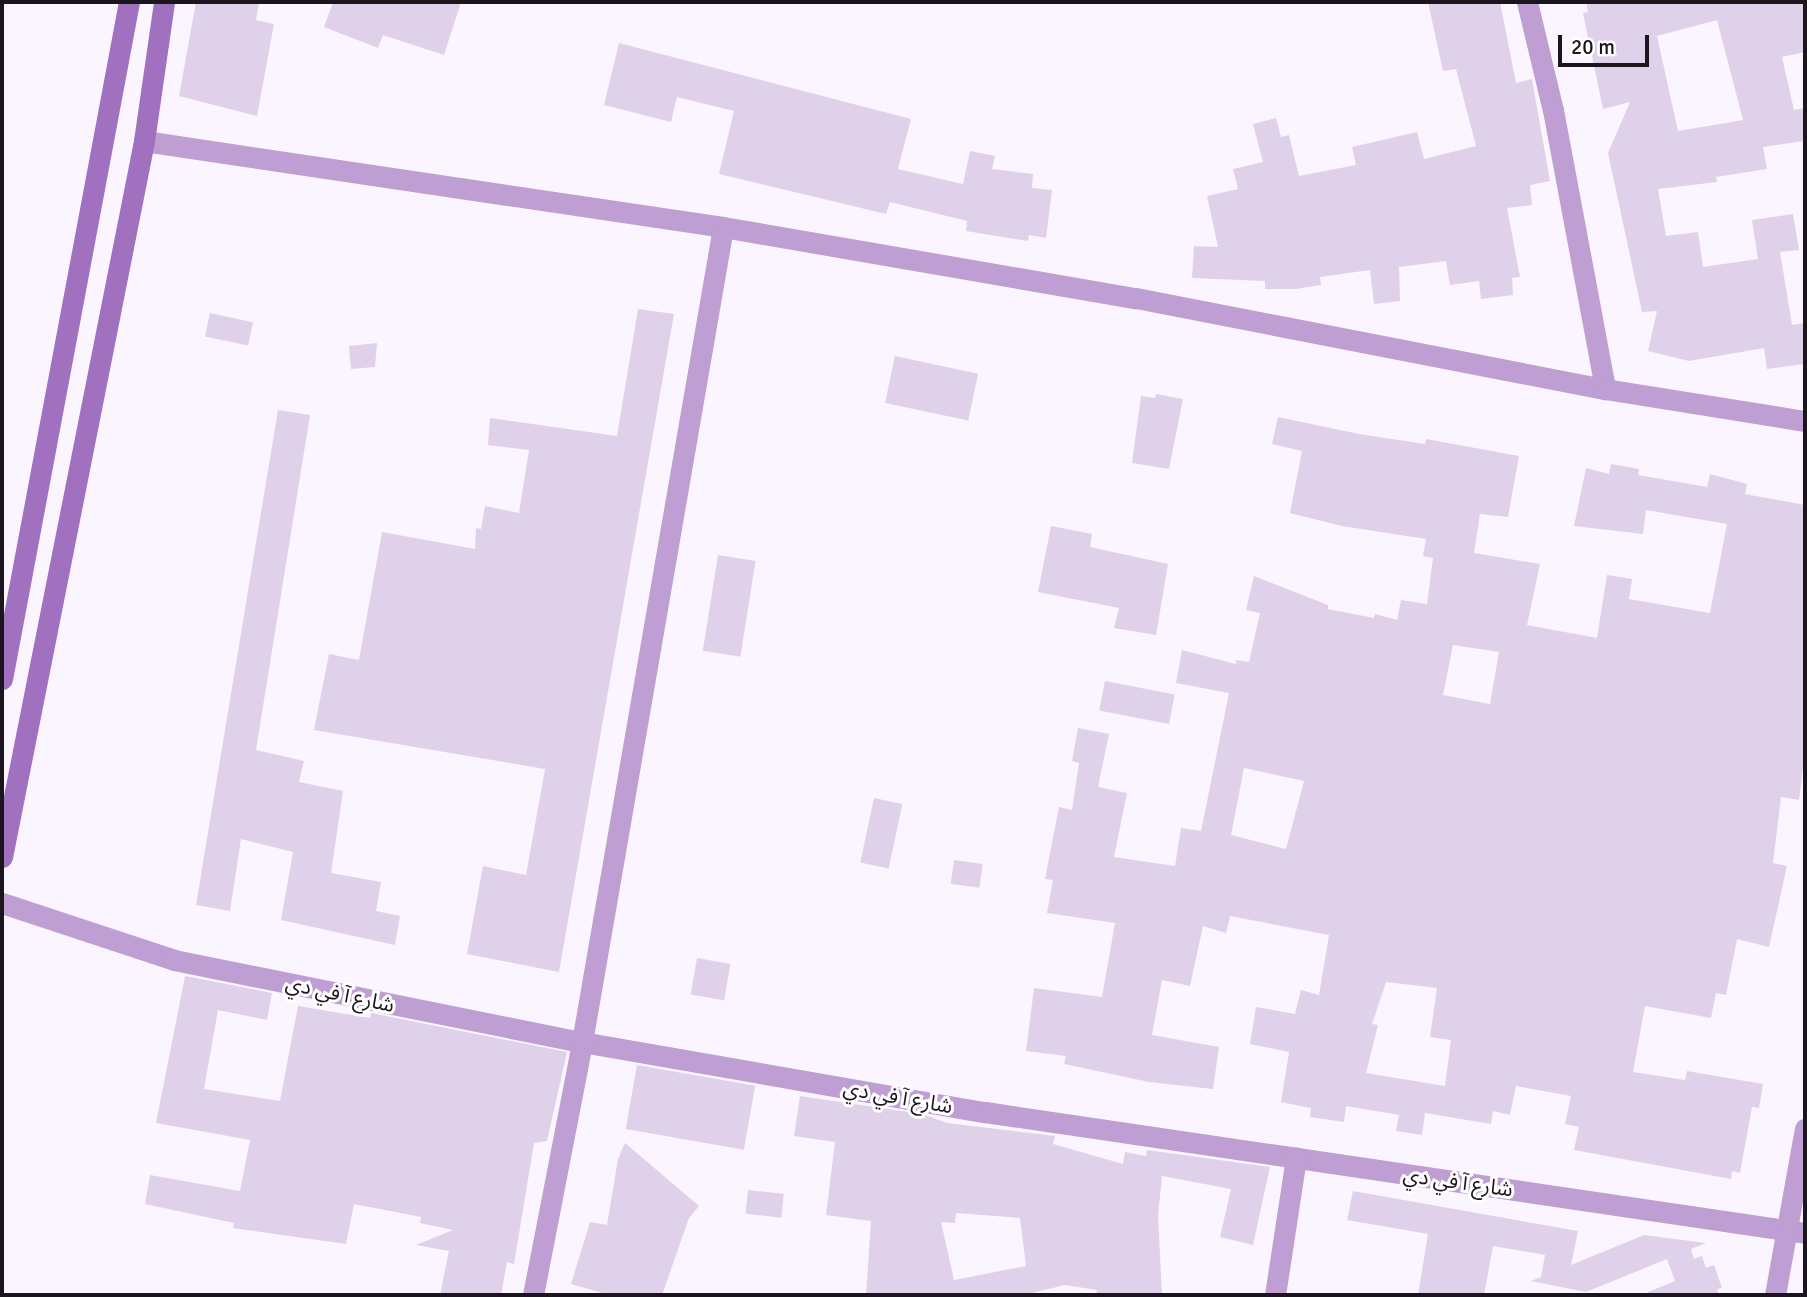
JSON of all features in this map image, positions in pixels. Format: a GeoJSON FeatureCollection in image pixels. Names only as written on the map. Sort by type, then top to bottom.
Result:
{"type":"FeatureCollection","features":[{"type":"Feature","properties":{"kind":"main road"},"geometry":{"type":"LineString","coordinates":[[2,679],[130,2]]}},
{"type":"Feature","properties":{"kind":"main road"},"geometry":{"type":"LineString","coordinates":[[2,857],[144,141],[164,2]]}},
{"type":"Feature","properties":{"kind":"street"},"geometry":{"type":"LineString","coordinates":[[1527,2],[1553,110],[1605,389]]}},
{"type":"Feature","properties":{"kind":"street"},"geometry":{"type":"LineString","coordinates":[[144,141],[723,227],[1136,298],[1605,389],[1805,421]]}},
{"type":"Feature","properties":{"kind":"street"},"geometry":{"type":"LineString","coordinates":[[533,1295],[582,1042],[723,227]]}},
{"type":"Feature","properties":{"kind":"street","name":"شارع آ في دي"},"geometry":{"type":"LineString","coordinates":[[2,903],[174,960],[582,1042],[985,1112],[1796,1231]]}},
{"type":"Feature","properties":{"kind":"street"},"geometry":{"type":"LineString","coordinates":[[1775,1295],[1796,1231],[1805,1129]]}},
{"type":"Feature","properties":{"kind":"street"},"geometry":{"type":"LineString","coordinates":[[1275,1295],[1296,1158]]}},
{"type":"Feature","properties":{"kind":"building"},"geometry":{"type":"Polygon","coordinates":[[[196,2],[259,2],[256,20],[274,24],[257,116],[179,96],[196,2]]]}},
{"type":"Feature","properties":{"kind":"building"},"geometry":{"type":"Polygon","coordinates":[[[333,2],[461,2],[444,55],[383,35],[378,48],[324,27],[333,2]]]}},
{"type":"Feature","properties":{"kind":"building"},"geometry":{"type":"Polygon","coordinates":[[[1428,2],[1500,2],[1516,83],[1532,79],[1550,181],[1530,185],[1532,205],[1507,208],[1520,277],[1512,278],[1513,295],[1481,299],[1479,281],[1450,285],[1446,261],[1399,267],[1400,301],[1374,304],[1370,270],[1320,277],[1321,285],[1296,289],[1265,289],[1265,281],[1192,278],[1194,246],[1218,247],[1207,196],[1238,189],[1233,169],[1263,162],[1253,124],[1276,118],[1281,137],[1289,135],[1299,176],[1356,165],[1352,147],[1417,132],[1424,159],[1476,146],[1456,69],[1443,71],[1428,2]]]}},
{"type":"Feature","properties":{"kind":"building"},"geometry":{"type":"Polygon","coordinates":[[[1586,2],[1805,2],[1805,52],[1782,57],[1794,110],[1805,108],[1805,141],[1763,147],[1767,169],[1716,177],[1717,182],[1658,189],[1666,236],[1698,232],[1703,267],[1758,259],[1752,220],[1793,214],[1799,250],[1780,252],[1792,325],[1805,323],[1805,364],[1767,369],[1764,348],[1689,361],[1648,351],[1657,311],[1642,312],[1608,153],[1630,102],[1603,109],[1583,13],[1588,12],[1586,2]],[[1717,20],[1657,36],[1678,131],[1743,120],[1717,20]]]}},
{"type":"Feature","properties":{"kind":"building"},"geometry":{"type":"Polygon","coordinates":[[[619,43],[911,119],[898,169],[963,184],[970,151],[995,156],[992,169],[1033,174],[1032,188],[1052,190],[1046,238],[1029,235],[1028,241],[966,231],[967,221],[890,202],[886,214],[719,174],[734,111],[677,97],[671,122],[604,105],[619,43]]]}},
{"type":"Feature","properties":{"kind":"building"},"geometry":{"type":"Polygon","coordinates":[[[638,309],[674,314],[559,972],[467,954],[483,866],[526,875],[545,769],[314,730],[329,654],[359,660],[382,532],[475,549],[476,528],[481,529],[485,506],[519,513],[529,450],[488,445],[490,418],[617,436],[638,309]]]}},
{"type":"Feature","properties":{"kind":"building"},"geometry":{"type":"Polygon","coordinates":[[[210,313],[253,322],[248,346],[205,336],[210,313]]]}},
{"type":"Feature","properties":{"kind":"building"},"geometry":{"type":"Polygon","coordinates":[[[377,343],[375,367],[351,369],[349,346],[377,343]]]}},
{"type":"Feature","properties":{"kind":"building"},"geometry":{"type":"Polygon","coordinates":[[[895,356],[978,374],[968,421],[885,403],[895,356]]]}},
{"type":"Feature","properties":{"kind":"building"},"geometry":{"type":"Polygon","coordinates":[[[1156,394],[1183,399],[1169,469],[1132,463],[1141,396],[1155,398],[1156,394]]]}},
{"type":"Feature","properties":{"kind":"building"},"geometry":{"type":"Polygon","coordinates":[[[278,410],[310,415],[256,750],[304,761],[299,782],[343,791],[331,873],[381,882],[376,911],[400,916],[395,945],[281,920],[293,852],[241,839],[230,911],[196,905],[278,410]]]}},
{"type":"Feature","properties":{"kind":"building"},"geometry":{"type":"Polygon","coordinates":[[[1278,417],[1359,434],[1425,444],[1426,439],[1519,456],[1508,517],[1480,514],[1474,553],[1540,564],[1527,625],[1597,638],[1607,575],[1632,579],[1629,599],[1710,613],[1727,524],[1646,510],[1643,534],[1574,526],[1586,468],[1609,474],[1611,464],[1639,469],[1638,475],[1707,487],[1710,474],[1747,484],[1745,494],[1805,505],[1805,752],[1799,800],[1781,797],[1773,863],[1787,866],[1769,947],[1737,939],[1726,995],[1716,993],[1711,1018],[1645,1006],[1633,1072],[1685,1080],[1687,1071],[1763,1084],[1759,1108],[1752,1107],[1740,1173],[1732,1171],[1731,1179],[1574,1150],[1579,1127],[1565,1124],[1571,1096],[1516,1086],[1510,1115],[1493,1111],[1491,1124],[1425,1113],[1422,1135],[1396,1131],[1399,1115],[1346,1106],[1344,1122],[1310,1117],[1311,1108],[1281,1102],[1289,1052],[1250,1044],[1256,1007],[1295,1014],[1301,990],[1319,995],[1329,935],[1230,916],[1226,933],[1203,926],[1190,986],[1162,980],[1152,1035],[1219,1047],[1213,1089],[1149,1082],[1064,1064],[1066,1056],[1026,1051],[1034,988],[1102,997],[1115,923],[1047,913],[1053,880],[1045,879],[1059,807],[1072,810],[1079,763],[1072,761],[1078,728],[1109,734],[1098,787],[1127,793],[1114,857],[1175,866],[1181,828],[1201,831],[1229,693],[1176,683],[1182,650],[1236,664],[1236,660],[1249,662],[1260,613],[1246,610],[1254,576],[1328,605],[1328,609],[1374,618],[1375,614],[1397,620],[1401,600],[1427,604],[1433,558],[1423,556],[1426,539],[1342,526],[1290,513],[1302,451],[1272,444],[1278,417]],[[1453,645],[1443,695],[1490,704],[1499,652],[1453,645]],[[1244,768],[1231,835],[1286,849],[1304,781],[1244,768]],[[1386,982],[1372,1024],[1378,1025],[1366,1073],[1445,1086],[1451,1040],[1430,1037],[1437,988],[1386,982]]]}},
{"type":"Feature","properties":{"kind":"building"},"geometry":{"type":"Polygon","coordinates":[[[1051,526],[1092,534],[1090,547],[1168,564],[1156,635],[1114,628],[1119,608],[1038,592],[1051,526]]]}},
{"type":"Feature","properties":{"kind":"building"},"geometry":{"type":"Polygon","coordinates":[[[718,555],[756,561],[740,657],[703,651],[718,555]]]}},
{"type":"Feature","properties":{"kind":"building"},"geometry":{"type":"Polygon","coordinates":[[[1105,681],[1175,695],[1169,724],[1099,710],[1105,681]]]}},
{"type":"Feature","properties":{"kind":"building"},"geometry":{"type":"Polygon","coordinates":[[[874,798],[902,804],[889,869],[860,863],[874,798]]]}},
{"type":"Feature","properties":{"kind":"building"},"geometry":{"type":"Polygon","coordinates":[[[954,860],[983,864],[979,888],[951,884],[954,860]]]}},
{"type":"Feature","properties":{"kind":"building"},"geometry":{"type":"Polygon","coordinates":[[[697,958],[730,964],[724,1000],[691,994],[697,958]]]}},
{"type":"Feature","properties":{"kind":"building"},"geometry":{"type":"Polygon","coordinates":[[[185,976],[272,993],[267,1020],[218,1010],[204,1089],[280,1101],[298,1006],[370,1018],[371,1013],[567,1052],[547,1141],[534,1143],[514,1264],[507,1262],[501,1295],[440,1295],[449,1251],[416,1245],[453,1230],[420,1223],[421,1217],[354,1204],[346,1244],[233,1228],[234,1223],[145,1204],[150,1175],[240,1191],[250,1140],[156,1123],[185,976]]]}},
{"type":"Feature","properties":{"kind":"building"},"geometry":{"type":"Polygon","coordinates":[[[637,1065],[755,1086],[744,1150],[626,1129],[637,1065]]]}},
{"type":"Feature","properties":{"kind":"building"},"geometry":{"type":"Polygon","coordinates":[[[800,1096],[922,1114],[947,1123],[1055,1136],[1053,1144],[1123,1164],[1125,1152],[1146,1156],[1147,1150],[1270,1167],[1253,1245],[1220,1237],[1231,1189],[1162,1176],[1158,1216],[1162,1295],[1096,1295],[1097,1290],[1065,1285],[1024,1295],[866,1295],[871,1221],[826,1215],[835,1142],[794,1136],[800,1096]],[[956,1213],[955,1223],[941,1222],[954,1280],[1026,1266],[1020,1218],[956,1213]]]}},
{"type":"Feature","properties":{"kind":"building"},"geometry":{"type":"Polygon","coordinates":[[[625,1143],[699,1206],[689,1218],[662,1295],[609,1295],[571,1284],[590,1222],[607,1225],[618,1159],[625,1143]]]}},
{"type":"Feature","properties":{"kind":"building"},"geometry":{"type":"Polygon","coordinates":[[[748,1190],[784,1194],[781,1218],[745,1214],[748,1190]]]}},
{"type":"Feature","properties":{"kind":"building"},"geometry":{"type":"Polygon","coordinates":[[[1353,1191],[1578,1231],[1571,1265],[1644,1235],[1706,1243],[1691,1249],[1694,1259],[1702,1256],[1706,1268],[1714,1265],[1722,1288],[1717,1289],[1719,1295],[1649,1295],[1648,1292],[1675,1281],[1667,1259],[1586,1292],[1531,1281],[1541,1277],[1545,1255],[1493,1246],[1484,1295],[1418,1295],[1428,1234],[1347,1220],[1353,1191]]]}}]}
